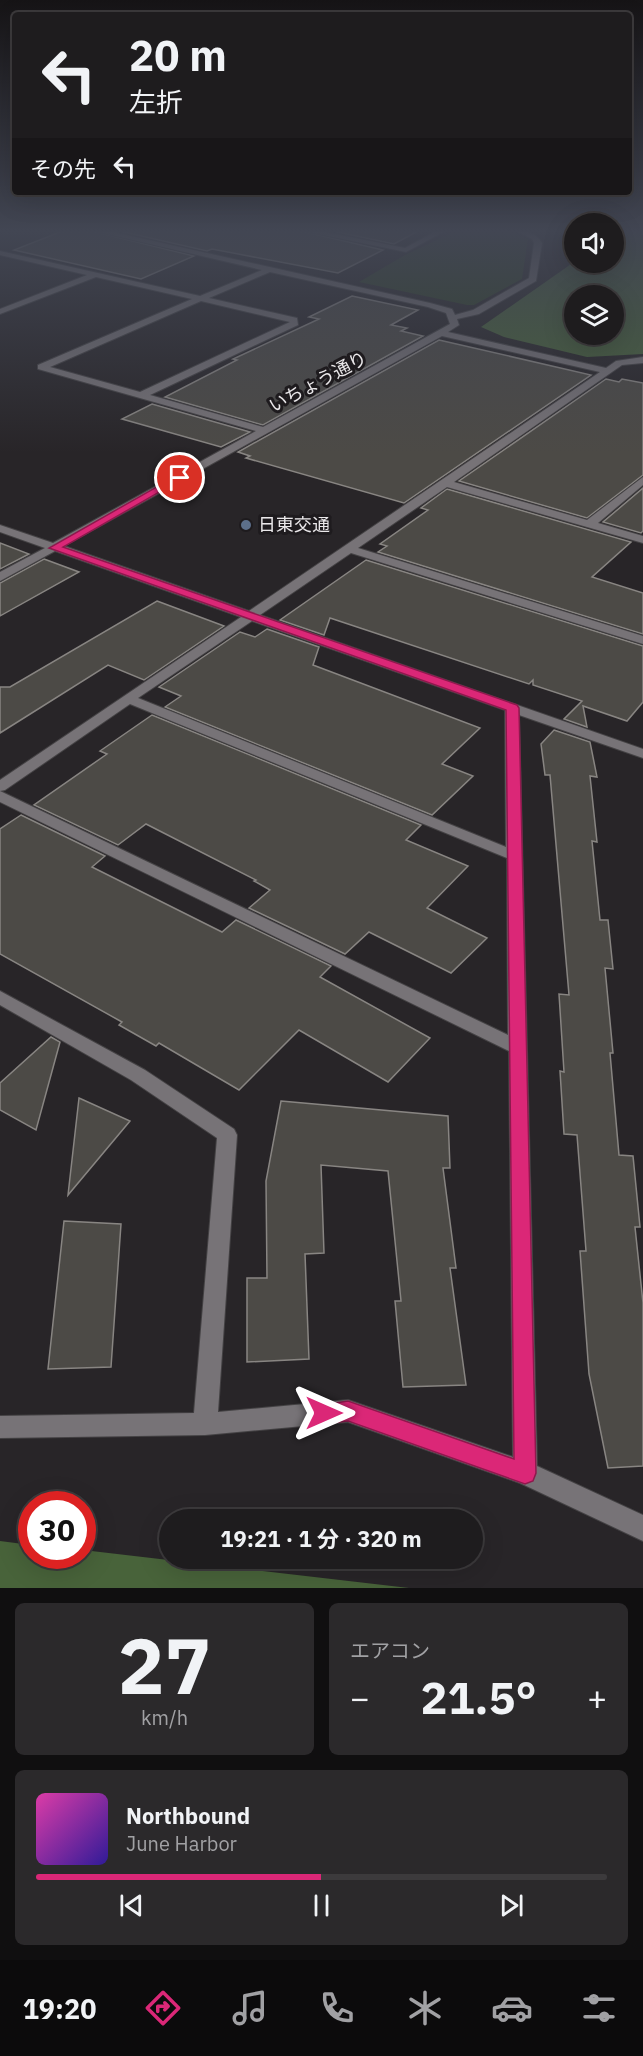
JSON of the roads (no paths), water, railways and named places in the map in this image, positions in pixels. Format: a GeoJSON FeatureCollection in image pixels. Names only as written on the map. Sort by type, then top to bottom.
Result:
{"type":"FeatureCollection","features":[{"type":"Feature","properties":{"kind":"street"},"geometry":{"type":"LineString","coordinates":[[0,312],[20,304]]}},
{"type":"Feature","properties":{"kind":"street"},"geometry":{"type":"LineString","coordinates":[[189,304],[41,367],[262,430]]}},
{"type":"Feature","properties":{"kind":"street"},"geometry":{"type":"LineString","coordinates":[[141,396],[295,323],[294,320],[224,304]]}},
{"type":"Feature","properties":{"kind":"street"},"geometry":{"type":"LineString","coordinates":[[426,304],[448,311],[452,318],[476,312],[490,304]]}},
{"type":"Feature","properties":{"kind":"street","name":"いちょう通り"},"geometry":{"type":"LineString","coordinates":[[0,577],[455,325],[452,318]]}},
{"type":"Feature","properties":{"kind":"street"},"geometry":{"type":"LineString","coordinates":[[441,333],[608,371]]}},
{"type":"Feature","properties":{"kind":"street"},"geometry":{"type":"LineString","coordinates":[[0,787],[620,363],[643,360]]}},
{"type":"Feature","properties":{"kind":"street"},"geometry":{"type":"LineString","coordinates":[[590,524],[643,480]]}},
{"type":"Feature","properties":{"kind":"street"},"geometry":{"type":"LineString","coordinates":[[446,483],[643,540]]}},
{"type":"Feature","properties":{"kind":"street"},"geometry":{"type":"LineString","coordinates":[[0,528],[643,754]]}},
{"type":"Feature","properties":{"kind":"street"},"geometry":{"type":"LineString","coordinates":[[348,548],[643,640]]}},
{"type":"Feature","properties":{"kind":"street"},"geometry":{"type":"LineString","coordinates":[[128,699],[515,856]]}},
{"type":"Feature","properties":{"kind":"street"},"geometry":{"type":"LineString","coordinates":[[512,708],[525,1473]]}},
{"type":"Feature","properties":{"kind":"street"},"geometry":{"type":"LineString","coordinates":[[0,796],[518,1048]]}},
{"type":"Feature","properties":{"kind":"street"},"geometry":{"type":"LineString","coordinates":[[0,997],[138,1075],[227,1135],[205,1424]]}},
{"type":"Feature","properties":{"kind":"street"},"geometry":{"type":"LineString","coordinates":[[0,1427],[205,1424],[348,1411],[525,1473],[643,1528]]}},
{"type":"Feature","properties":{"kind":"place","name":"日東交通"},"geometry":{"type":"Point","coordinates":[246,525]}}]}
